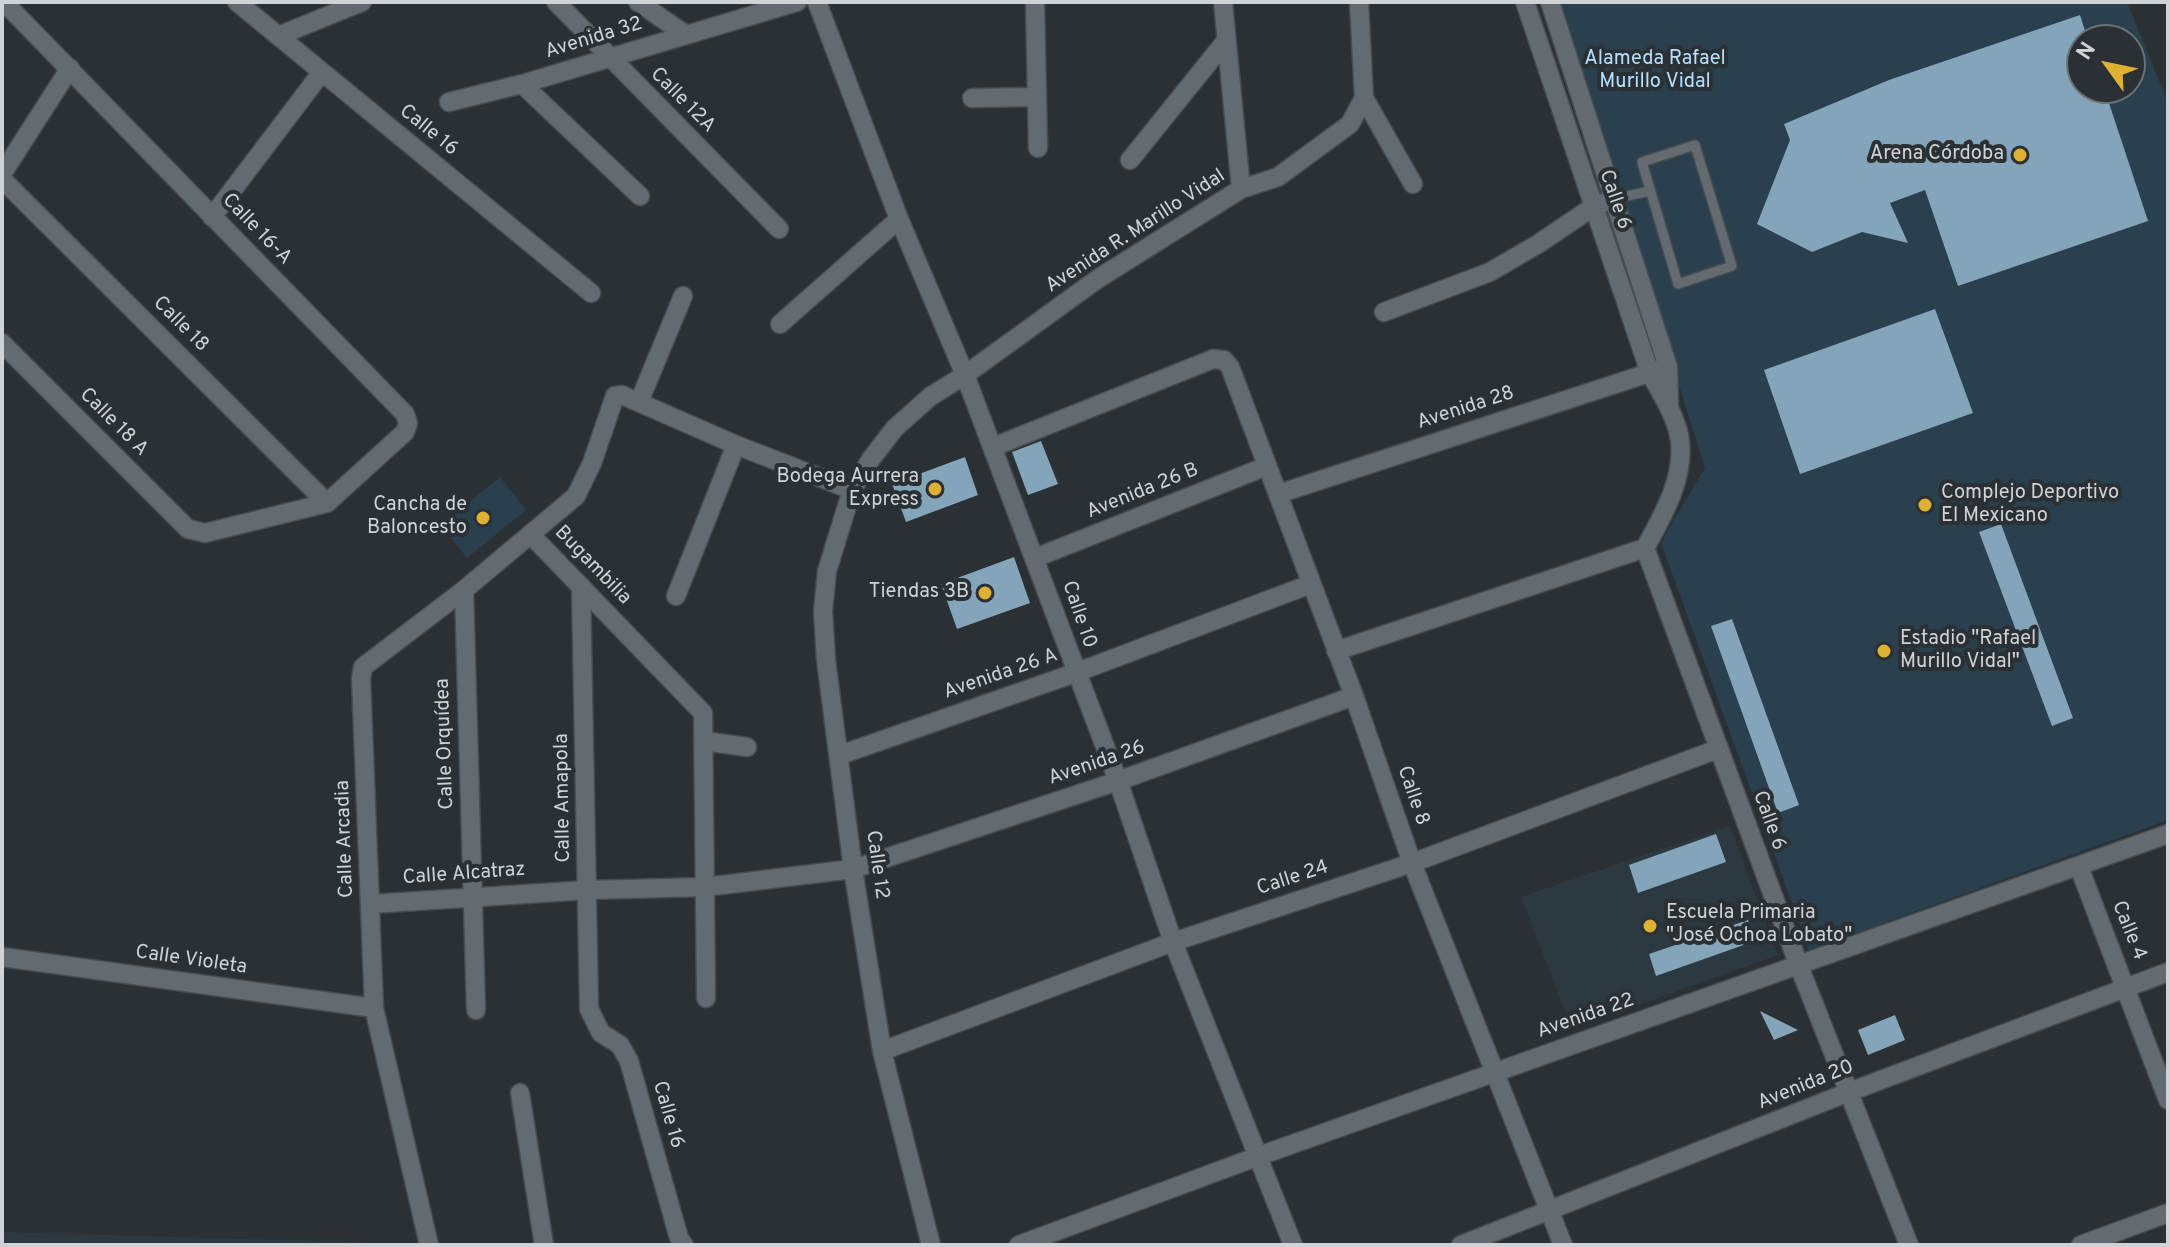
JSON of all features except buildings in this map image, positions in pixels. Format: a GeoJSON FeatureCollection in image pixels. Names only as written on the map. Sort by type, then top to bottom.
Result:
{"type":"FeatureCollection","features":[{"type":"Feature","properties":{"kind":"street","name":"Calle 16-A"},"geometry":{"type":"LineString","coordinates":[[4,2],[405,414],[408,423],[405,432],[327,503]]}},
{"type":"Feature","properties":{"kind":"street","name":"Calle 16"},"geometry":{"type":"LineString","coordinates":[[237,2],[591,293]]}},
{"type":"Feature","properties":{"kind":"street"},"geometry":{"type":"LineString","coordinates":[[278,36],[362,2]]}},
{"type":"Feature","properties":{"kind":"street","name":"Calle 12A"},"geometry":{"type":"LineString","coordinates":[[556,2],[779,229]]}},
{"type":"Feature","properties":{"kind":"street"},"geometry":{"type":"LineString","coordinates":[[638,2],[686,35]]}},
{"type":"Feature","properties":{"kind":"street","name":"Avenida 32"},"geometry":{"type":"LineString","coordinates":[[449,102],[522,84],[797,2]]}},
{"type":"Feature","properties":{"kind":"street","name":"Calle 10"},"geometry":{"type":"LineString","coordinates":[[817,2],[899,219],[993,447],[1075,673],[1118,781],[1173,942],[1293,1245]]}},
{"type":"Feature","properties":{"kind":"street"},"geometry":{"type":"LineString","coordinates":[[1035,2],[1038,148]]}},
{"type":"Feature","properties":{"kind":"street"},"geometry":{"type":"LineString","coordinates":[[1223,2],[1241,189]]}},
{"type":"Feature","properties":{"kind":"street"},"geometry":{"type":"LineString","coordinates":[[1359,2],[1364,98],[1413,184]]}},
{"type":"Feature","properties":{"kind":"street","name":"Calle 6"},"geometry":{"type":"LineString","coordinates":[[1525,2],[1650,373],[1670,409],[1679,437],[1679,462],[1666,506],[1645,548],[1799,966],[1909,1245]]}},
{"type":"Feature","properties":{"kind":"street","name":"Calle 6"},"geometry":{"type":"LineString","coordinates":[[1550,2],[1668,367],[1670,409]]}},
{"type":"Feature","properties":{"kind":"street"},"geometry":{"type":"LineString","coordinates":[[1130,160],[1225,42]]}},
{"type":"Feature","properties":{"kind":"street"},"geometry":{"type":"LineString","coordinates":[[2,177],[70,68]]}},
{"type":"Feature","properties":{"kind":"street"},"geometry":{"type":"LineString","coordinates":[[212,217],[322,72]]}},
{"type":"Feature","properties":{"kind":"street"},"geometry":{"type":"LineString","coordinates":[[522,84],[640,196]]}},
{"type":"Feature","properties":{"kind":"street"},"geometry":{"type":"LineString","coordinates":[[972,98],[1037,97]]}},
{"type":"Feature","properties":{"kind":"street","name":"Avenida R. Marillo Vidal"},"geometry":{"type":"LineString","coordinates":[[852,490],[895,428],[931,396],[1099,278],[1241,189],[1278,177],[1350,124],[1364,98]]}},
{"type":"Feature","properties":{"kind":"street","name":"Calle 18"},"geometry":{"type":"LineString","coordinates":[[2,177],[327,503]]}},
{"type":"Feature","properties":{"kind":"street"},"geometry":{"type":"LineString","coordinates":[[1384,312],[1490,272],[1593,207],[1613,199]]}},
{"type":"Feature","properties":{"kind":"street"},"geometry":{"type":"LineString","coordinates":[[780,324],[899,219]]}},
{"type":"Feature","properties":{"kind":"street"},"geometry":{"type":"LineString","coordinates":[[639,402],[683,296]]}},
{"type":"Feature","properties":{"kind":"street","name":"Calle 18 A"},"geometry":{"type":"LineString","coordinates":[[2,343],[188,529],[205,533],[327,503]]}},
{"type":"Feature","properties":{"kind":"street","name":"Calle 8"},"geometry":{"type":"LineString","coordinates":[[993,447],[1213,359],[1224,360],[1230,367],[1354,696],[1412,863],[1563,1245]]}},
{"type":"Feature","properties":{"kind":"street","name":"Avenida 28"},"geometry":{"type":"LineString","coordinates":[[1278,494],[1668,367]]}},
{"type":"Feature","properties":{"kind":"street"},"geometry":{"type":"LineString","coordinates":[[531,535],[576,496],[592,463],[610,403],[615,396],[622,395],[736,445],[852,490]]}},
{"type":"Feature","properties":{"kind":"street"},"geometry":{"type":"LineString","coordinates":[[676,596],[736,445]]}},
{"type":"Feature","properties":{"kind":"street","name":"Avenida 26 B"},"geometry":{"type":"LineString","coordinates":[[1035,558],[1267,466]]}},
{"type":"Feature","properties":{"kind":"street","name":"Calle 12"},"geometry":{"type":"LineString","coordinates":[[852,490],[827,571],[823,611],[826,660],[853,869],[882,1051],[931,1245]]}},
{"type":"Feature","properties":{"kind":"street","name":"Bugambilia"},"geometry":{"type":"LineString","coordinates":[[363,667],[531,535],[703,713],[704,741]]}},
{"type":"Feature","properties":{"kind":"street"},"geometry":{"type":"LineString","coordinates":[[1336,651],[1645,548]]}},
{"type":"Feature","properties":{"kind":"street","name":"Avenida 26 A"},"geometry":{"type":"LineString","coordinates":[[840,755],[1075,673],[1311,584]]}},
{"type":"Feature","properties":{"kind":"street","name":"Calle Amapola"},"geometry":{"type":"LineString","coordinates":[[581,586],[589,1009]]}},
{"type":"Feature","properties":{"kind":"street","name":"Calle Orquídea"},"geometry":{"type":"LineString","coordinates":[[464,590],[476,1010]]}},
{"type":"Feature","properties":{"kind":"street","name":"Calle Arcadia"},"geometry":{"type":"LineString","coordinates":[[363,667],[374,1008]]}},
{"type":"Feature","properties":{"kind":"street","name":"Avenida 26"},"geometry":{"type":"LineString","coordinates":[[705,887],[853,869],[1118,781],[1354,696]]}},
{"type":"Feature","properties":{"kind":"street"},"geometry":{"type":"LineString","coordinates":[[706,998],[704,741],[747,747]]}},
{"type":"Feature","properties":{"kind":"street","name":"Calle 24"},"geometry":{"type":"LineString","coordinates":[[882,1051],[1173,942],[1412,863],[1718,749]]}},
{"type":"Feature","properties":{"kind":"street","name":"Avenida 22"},"geometry":{"type":"LineString","coordinates":[[1019,1245],[1259,1156],[2168,834]]}},
{"type":"Feature","properties":{"kind":"street","name":"Calle 4"},"geometry":{"type":"LineString","coordinates":[[2079,867],[2168,1100]]}},
{"type":"Feature","properties":{"kind":"street","name":"Calle Alcatraz"},"geometry":{"type":"LineString","coordinates":[[371,904],[588,890],[705,887]]}},
{"type":"Feature","properties":{"kind":"street","name":"Calle Violeta"},"geometry":{"type":"LineString","coordinates":[[2,957],[374,1008]]}},
{"type":"Feature","properties":{"kind":"street","name":"Avenida 20"},"geometry":{"type":"LineString","coordinates":[[1461,1245],[1849,1092],[2168,972]]}},
{"type":"Feature","properties":{"kind":"street"},"geometry":{"type":"LineString","coordinates":[[374,1008],[429,1245]]}},
{"type":"Feature","properties":{"kind":"street","name":"Calle 16"},"geometry":{"type":"LineString","coordinates":[[589,1009],[601,1033],[620,1045],[629,1061],[679,1238],[684,1245]]}},
{"type":"Feature","properties":{"kind":"street"},"geometry":{"type":"LineString","coordinates":[[520,1093],[544,1245]]}},
{"type":"Feature","properties":{"kind":"street"},"geometry":{"type":"LineString","coordinates":[[2081,1245],[2168,1213]]}},
{"type":"Feature","properties":{"kind":"lane"},"geometry":{"type":"LineString","coordinates":[[1695,145],[1732,266],[1678,284],[1650,191],[1642,162],[1695,145]]}},
{"type":"Feature","properties":{"kind":"lane"},"geometry":{"type":"LineString","coordinates":[[1613,199],[1650,191]]}},
{"type":"Feature","properties":{"kind":"shaded area","name":"Escuela Primaria \"José Ochoa Lobato\""},"geometry":{"type":"Polygon","coordinates":[[[1730,826],[1778,955],[1572,1029],[1521,897],[1730,826]]]}},
{"type":"Feature","properties":{"kind":"shaded area"},"geometry":{"type":"Polygon","coordinates":[[[2,1232],[419,1244],[419,1245],[2,1245],[2,1232]]]}},
{"type":"Feature","properties":{"kind":"green space","name":"Complejo Deportivo El Mexicano"},"geometry":{"type":"Polygon","coordinates":[[[1558,2],[2127,2],[2136,24],[2066,24],[2066,104],[2146,104],[2146,49],[2168,103],[2168,820],[1809,950],[1661,543],[1705,468],[1558,2]]]}},
{"type":"Feature","properties":{"kind":"green space","name":"Cancha de Baloncesto"},"geometry":{"type":"Polygon","coordinates":[[[500,477],[526,510],[467,558],[441,525],[500,477]]]}},
{"type":"Feature","properties":{"kind":"place","name":"Arena Córdoba"},"geometry":{"type":"Point","coordinates":[2020,155]}},
{"type":"Feature","properties":{"kind":"place","name":"Bodega Aurrera Express"},"geometry":{"type":"Point","coordinates":[935,489]}},
{"type":"Feature","properties":{"kind":"place","name":"Complejo Deportivo El Mexicano"},"geometry":{"type":"Point","coordinates":[1925,505]}},
{"type":"Feature","properties":{"kind":"place","name":"Cancha de Baloncesto"},"geometry":{"type":"Point","coordinates":[483,518]}},
{"type":"Feature","properties":{"kind":"place","name":"Tiendas 3B"},"geometry":{"type":"Point","coordinates":[985,593]}},
{"type":"Feature","properties":{"kind":"place","name":"Estadio \"Rafael Murillo Vidal\""},"geometry":{"type":"Point","coordinates":[1884,651]}},
{"type":"Feature","properties":{"kind":"place","name":"Escuela Primaria \"José Ochoa Lobato\""},"geometry":{"type":"Point","coordinates":[1650,926]}},
{"type":"Feature","properties":{"kind":"park label","name":"Alameda Rafael Murillo Vidal"},"geometry":{"type":"Point","coordinates":[1655,72]}}]}
